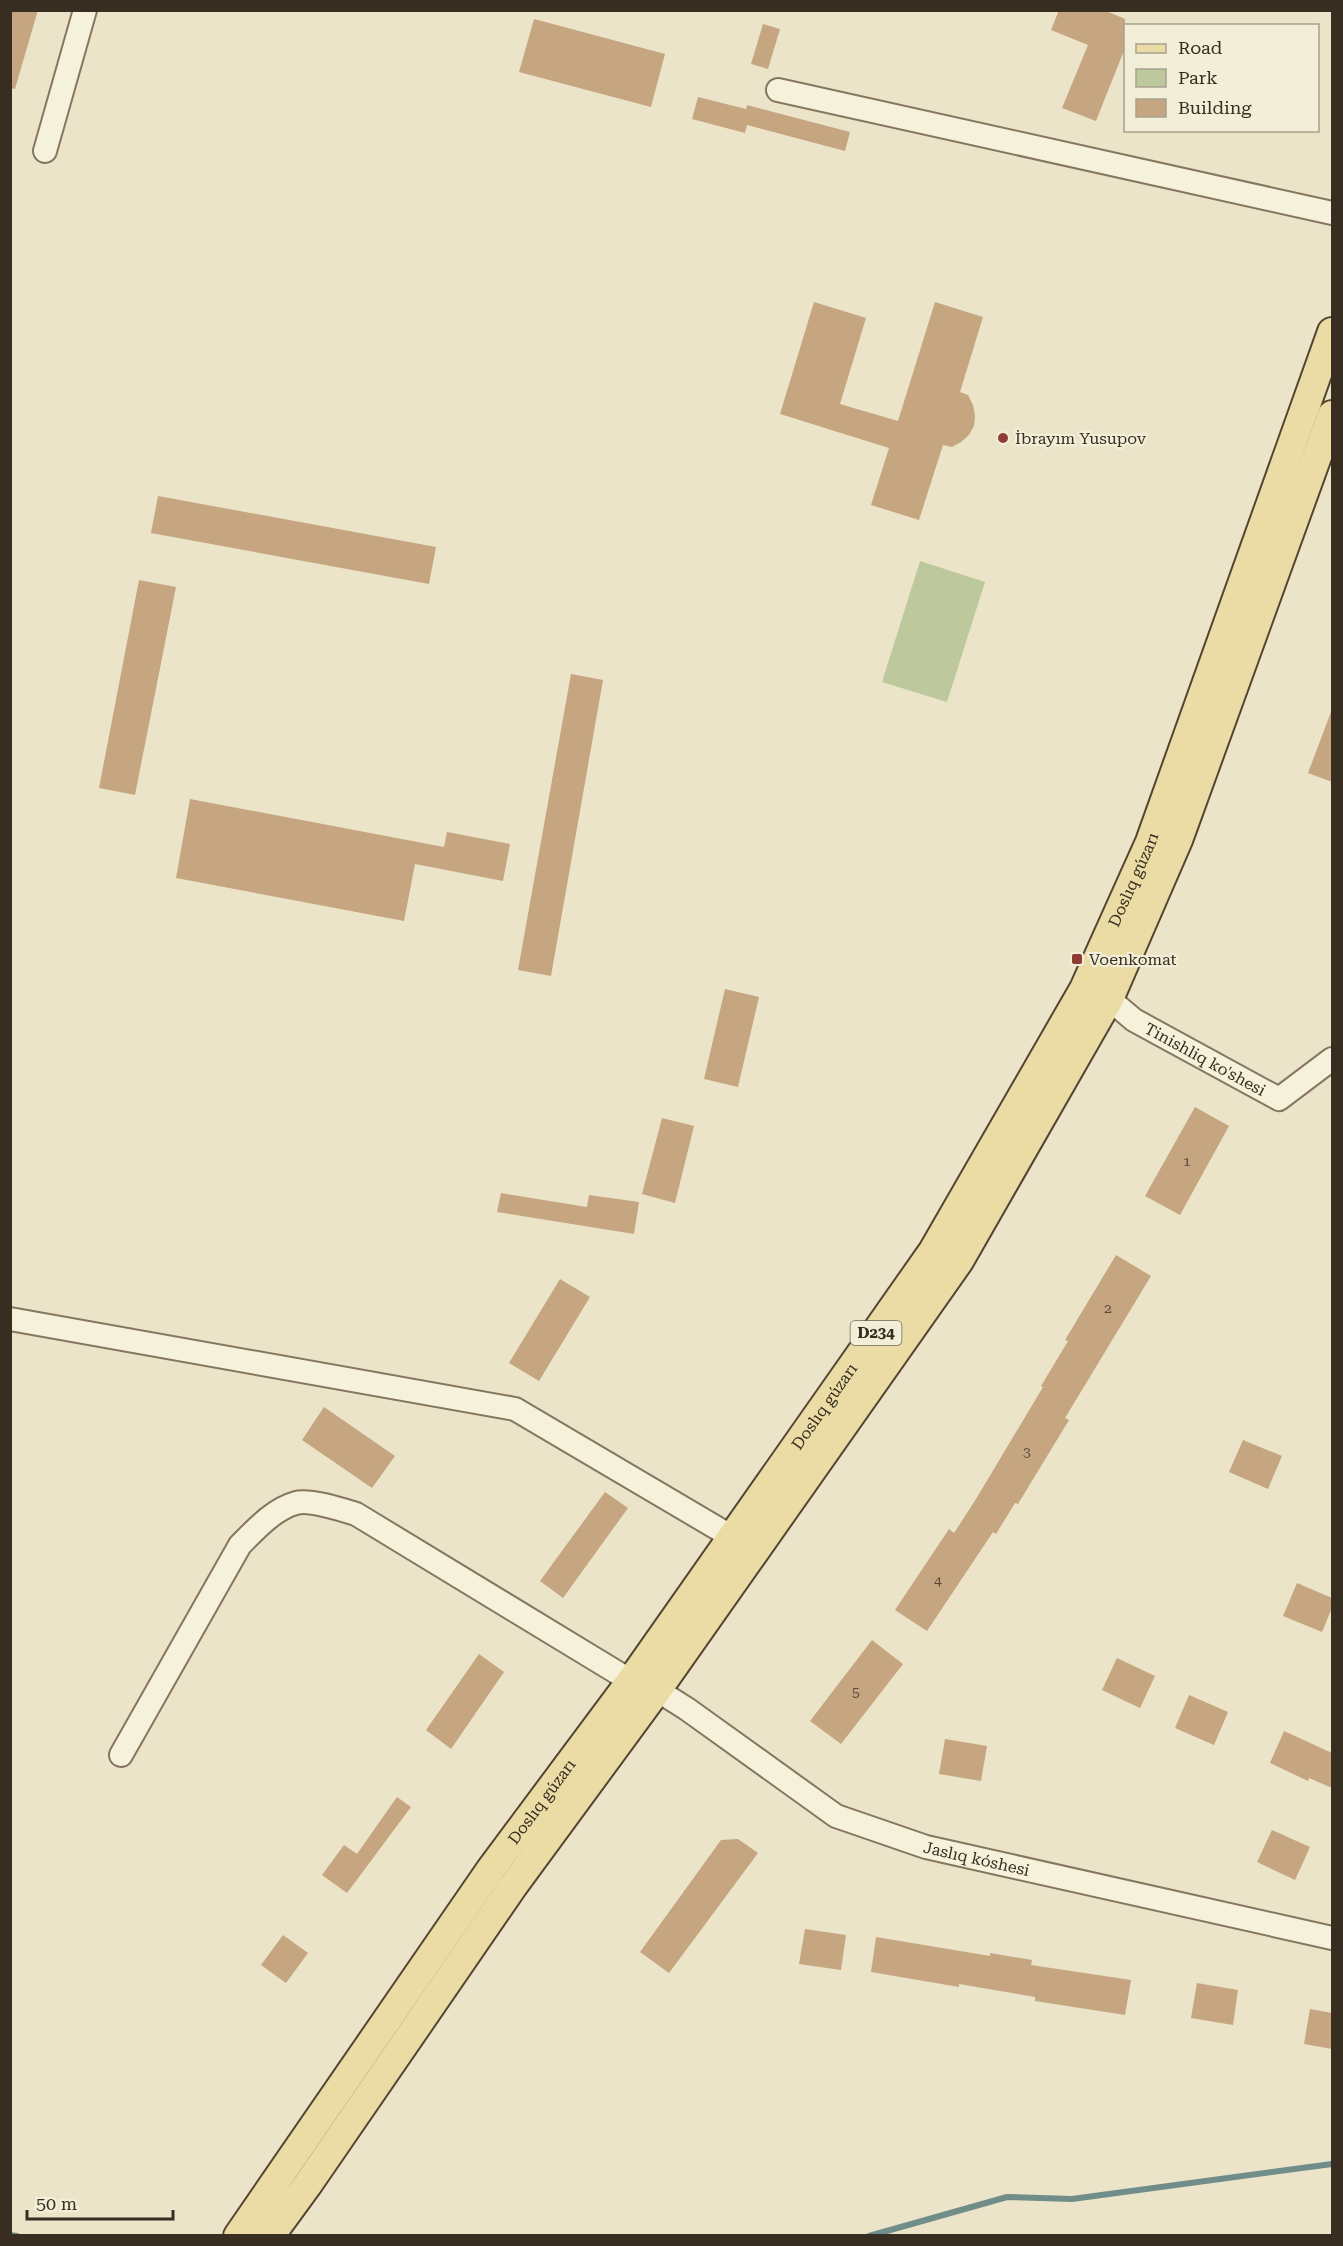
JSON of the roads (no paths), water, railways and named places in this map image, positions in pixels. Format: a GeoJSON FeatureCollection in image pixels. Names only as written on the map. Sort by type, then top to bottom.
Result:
{"type":"FeatureCollection","features":[{"type":"Feature","properties":{"kind":"main road","name":"Doslıq gúzarı"},"geometry":{"type":"LineString","coordinates":[[270,2235],[308,2184],[513,1886],[644,1685],[732,1537],[933,1251],[1084,989],[1150,842],[1332,332]]}},
{"type":"Feature","properties":{"kind":"main road","name":"Doslıq gúzarı"},"geometry":{"type":"LineString","coordinates":[[238,2235],[491,1869],[644,1685],[959,1261],[1109,999],[1178,840],[1332,415]]}},
{"type":"Feature","properties":{"kind":"main road"},"geometry":{"type":"LineString","coordinates":[[491,1869],[513,1886]]}},
{"type":"Feature","properties":{"kind":"street"},"geometry":{"type":"LineString","coordinates":[[45,151],[85,10]]}},
{"type":"Feature","properties":{"kind":"street"},"geometry":{"type":"LineString","coordinates":[[778,90],[1332,213]]}},
{"type":"Feature","properties":{"kind":"street","name":"Tinishliq ko'shesi"},"geometry":{"type":"LineString","coordinates":[[1109,999],[1134,1020],[1279,1099],[1328,1068]]}},
{"type":"Feature","properties":{"kind":"street"},"geometry":{"type":"LineString","coordinates":[[10,1319],[515,1409],[732,1537]]}},
{"type":"Feature","properties":{"kind":"street","name":"Jaslıq kóshesi"},"geometry":{"type":"LineString","coordinates":[[121,1755],[240,1545],[266,1520],[297,1502],[328,1505],[357,1514],[687,1709],[836,1816],[926,1847],[1332,1938]]}},
{"type":"Feature","properties":{"kind":"waterway"},"geometry":{"type":"LineString","coordinates":[[869,2236],[1007,2197],[1072,2199],[1332,2164]]}},
{"type":"Feature","properties":{"kind":"waterway"},"geometry":{"type":"LineString","coordinates":[[10,2235],[17,2236]]}},
{"type":"Feature","properties":{"kind":"place","name":"İbrayım Yusupov"},"geometry":{"type":"Point","coordinates":[1003,438]}},
{"type":"Feature","properties":{"kind":"place","name":"Voenkomat"},"geometry":{"type":"Point","coordinates":[1077,959]}}]}
